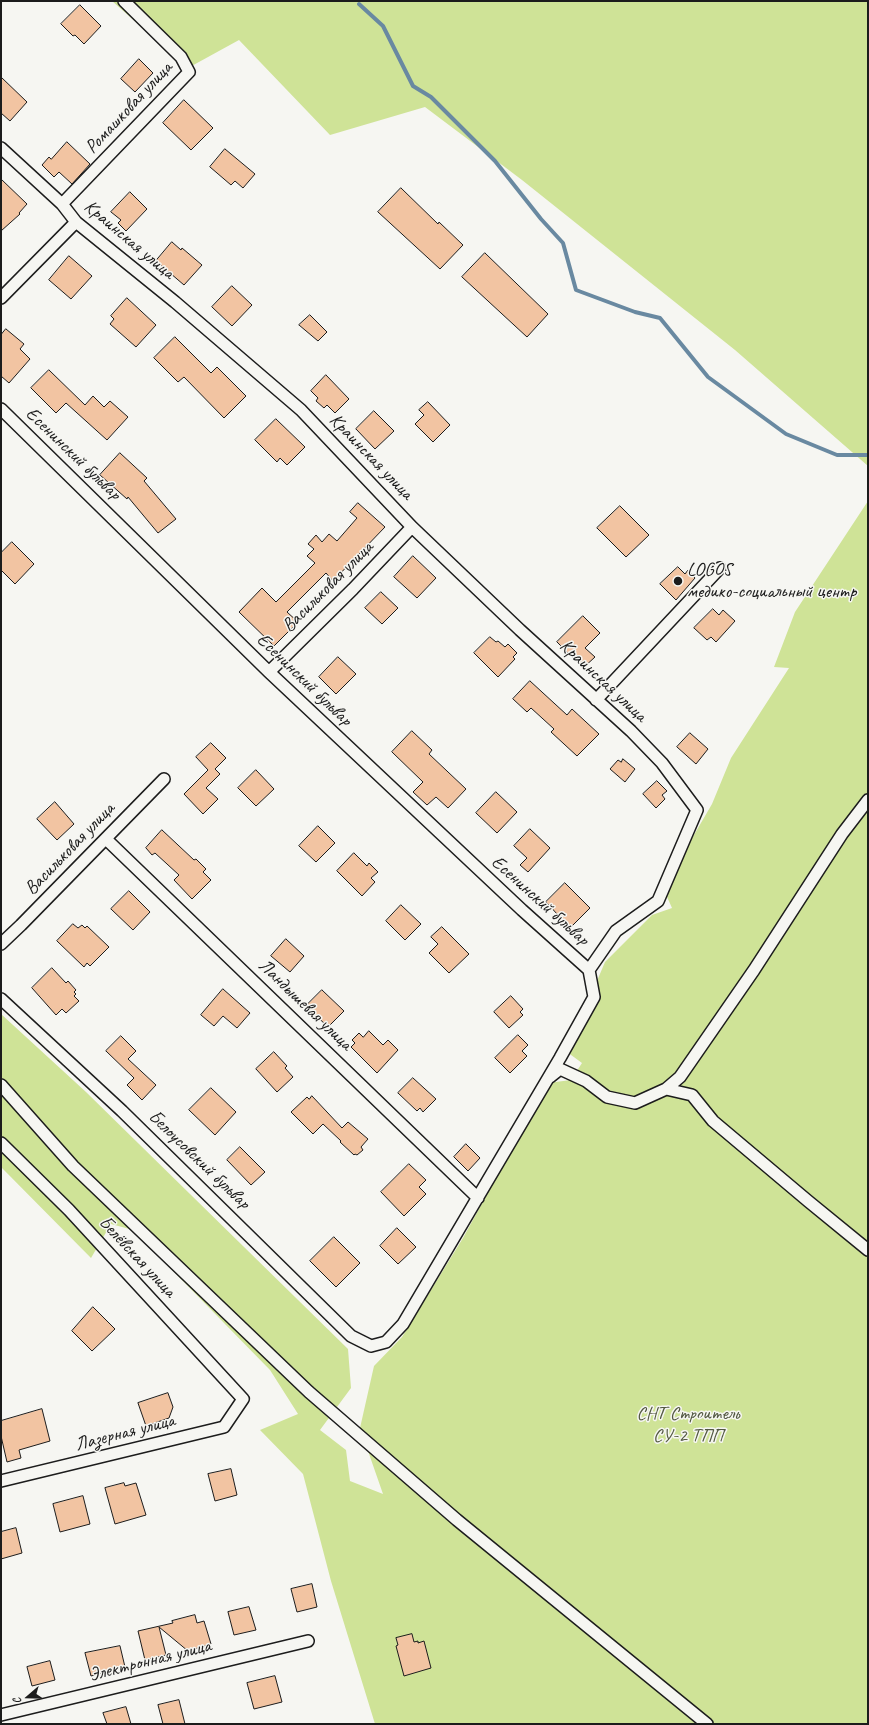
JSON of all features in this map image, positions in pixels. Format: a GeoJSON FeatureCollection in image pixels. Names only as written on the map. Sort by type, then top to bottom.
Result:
{"type":"FeatureCollection","features":[{"type":"Feature","properties":{"kind":"street","name":"Ромашковая улица"},"geometry":{"type":"LineString","coordinates":[[62,204],[189,72],[181,57],[124,1]]}},
{"type":"Feature","properties":{"kind":"street","name":"Краинская улица"},"geometry":{"type":"LineString","coordinates":[[1,148],[62,204],[76,222],[175,302],[300,410],[412,527],[631,731],[662,763],[697,810],[658,901],[616,931],[589,970]]}},
{"type":"Feature","properties":{"kind":"street"},"geometry":{"type":"LineString","coordinates":[[1,298],[76,222]]}},
{"type":"Feature","properties":{"kind":"street","name":"Есенинский бульвар"},"geometry":{"type":"LineString","coordinates":[[1,409],[269,672],[522,910],[589,970]]}},
{"type":"Feature","properties":{"kind":"street","name":"Васильковая улица"},"geometry":{"type":"LineString","coordinates":[[269,672],[353,589],[412,527]]}},
{"type":"Feature","properties":{"kind":"street"},"geometry":{"type":"LineString","coordinates":[[596,700],[720,568]]}},
{"type":"Feature","properties":{"kind":"street","name":"Васильковая улица"},"geometry":{"type":"LineString","coordinates":[[1,944],[164,779]]}},
{"type":"Feature","properties":{"kind":"street"},"geometry":{"type":"LineString","coordinates":[[547,1080],[560,1069],[586,1081],[607,1097],[635,1103],[666,1089],[680,1077],[754,970],[842,834],[868,800]]}},
{"type":"Feature","properties":{"kind":"street","name":"Ландышевая улица"},"geometry":{"type":"LineString","coordinates":[[106,839],[478,1198]]}},
{"type":"Feature","properties":{"kind":"street"},"geometry":{"type":"LineString","coordinates":[[478,1198],[594,997],[589,970]]}},
{"type":"Feature","properties":{"kind":"street","name":"Белоусовский бульвар"},"geometry":{"type":"LineString","coordinates":[[1,999],[122,1111],[351,1336],[371,1346],[386,1342],[403,1324],[478,1198]]}},
{"type":"Feature","properties":{"kind":"street"},"geometry":{"type":"LineString","coordinates":[[1,1085],[73,1166],[309,1392],[457,1520],[707,1724]]}},
{"type":"Feature","properties":{"kind":"street"},"geometry":{"type":"LineString","coordinates":[[666,1089],[692,1095],[713,1121],[868,1250]]}},
{"type":"Feature","properties":{"kind":"street","name":"Белёвская улица"},"geometry":{"type":"LineString","coordinates":[[1,1143],[70,1210],[243,1399]]}},
{"type":"Feature","properties":{"kind":"street","name":"Лазерная улица"},"geometry":{"type":"LineString","coordinates":[[1,1481],[224,1427],[243,1399]]}},
{"type":"Feature","properties":{"kind":"street","name":"Электронная улица"},"geometry":{"type":"LineString","coordinates":[[1,1715],[308,1641]]}},
{"type":"Feature","properties":{"kind":"green space"},"geometry":{"type":"Polygon","coordinates":[[[112,1],[868,1],[868,466],[735,350],[522,180],[425,107],[330,135],[239,40],[188,68],[112,1]]]}},
{"type":"Feature","properties":{"kind":"green space","name":"СНТ Строитель СУ-2 ТПП"},"geometry":{"type":"Polygon","coordinates":[[[868,501],[868,1724],[375,1724],[331,1581],[303,1474],[260,1430],[298,1414],[270,1370],[133,1230],[111,1224],[91,1258],[1,1167],[1,1014],[86,1092],[348,1349],[351,1388],[320,1430],[346,1450],[350,1481],[383,1494],[360,1428],[374,1366],[402,1337],[463,1238],[548,1083],[571,1080],[582,1063],[567,1052],[605,962],[652,915],[672,908],[663,888],[712,804],[731,758],[789,668],[774,667],[795,612],[868,501]]]}},
{"type":"Feature","properties":{"kind":"building"},"geometry":{"type":"Polygon","coordinates":[[[80,5],[101,26],[84,44],[61,24],[80,5]]]}},
{"type":"Feature","properties":{"kind":"building"},"geometry":{"type":"Polygon","coordinates":[[[139,59],[153,73],[135,92],[121,79],[139,59]]]}},
{"type":"Feature","properties":{"kind":"building"},"geometry":{"type":"Polygon","coordinates":[[[1,77],[27,102],[10,121],[1,113],[1,77]]]}},
{"type":"Feature","properties":{"kind":"building"},"geometry":{"type":"Polygon","coordinates":[[[184,100],[213,128],[191,150],[163,123],[184,100]]]}},
{"type":"Feature","properties":{"kind":"building"},"geometry":{"type":"Polygon","coordinates":[[[67,142],[90,164],[72,184],[59,172],[54,177],[42,165],[49,157],[51,159],[67,142]]]}},
{"type":"Feature","properties":{"kind":"building"},"geometry":{"type":"Polygon","coordinates":[[[225,149],[255,174],[243,188],[235,181],[231,185],[210,167],[225,149]]]}},
{"type":"Feature","properties":{"kind":"building"},"geometry":{"type":"Polygon","coordinates":[[[1,179],[27,204],[19,213],[20,214],[1,231],[1,179]]]}},
{"type":"Feature","properties":{"kind":"building"},"geometry":{"type":"Polygon","coordinates":[[[401,188],[438,224],[439,222],[463,245],[440,269],[378,212],[401,188]]]}},
{"type":"Feature","properties":{"kind":"building"},"geometry":{"type":"Polygon","coordinates":[[[130,192],[147,209],[126,231],[118,223],[121,220],[111,212],[130,192]]]}},
{"type":"Feature","properties":{"kind":"building"},"geometry":{"type":"Polygon","coordinates":[[[172,242],[181,250],[182,248],[202,265],[184,285],[156,261],[172,242]]]}},
{"type":"Feature","properties":{"kind":"building"},"geometry":{"type":"Polygon","coordinates":[[[485,253],[548,314],[527,337],[462,277],[485,253]]]}},
{"type":"Feature","properties":{"kind":"building"},"geometry":{"type":"Polygon","coordinates":[[[69,256],[92,276],[71,299],[49,280],[69,256]]]}},
{"type":"Feature","properties":{"kind":"building"},"geometry":{"type":"Polygon","coordinates":[[[232,286],[252,305],[232,326],[212,307],[232,286]]]}},
{"type":"Feature","properties":{"kind":"building"},"geometry":{"type":"Polygon","coordinates":[[[127,298],[156,325],[136,347],[110,324],[114,319],[111,316],[127,298]]]}},
{"type":"Feature","properties":{"kind":"building"},"geometry":{"type":"Polygon","coordinates":[[[310,315],[327,332],[318,341],[299,325],[310,315]]]}},
{"type":"Feature","properties":{"kind":"building"},"geometry":{"type":"Polygon","coordinates":[[[6,329],[24,344],[20,349],[30,359],[9,383],[1,376],[1,335],[6,329]]]}},
{"type":"Feature","properties":{"kind":"building"},"geometry":{"type":"Polygon","coordinates":[[[175,337],[211,373],[217,367],[246,396],[224,418],[184,377],[178,382],[154,358],[175,337]]]}},
{"type":"Feature","properties":{"kind":"building"},"geometry":{"type":"Polygon","coordinates":[[[49,370],[85,405],[93,396],[104,407],[110,401],[128,417],[107,440],[66,403],[56,413],[31,388],[49,370]]]}},
{"type":"Feature","properties":{"kind":"building"},"geometry":{"type":"Polygon","coordinates":[[[326,375],[349,399],[335,413],[327,405],[324,408],[316,401],[318,398],[311,391],[326,375]]]}},
{"type":"Feature","properties":{"kind":"building"},"geometry":{"type":"Polygon","coordinates":[[[428,402],[450,425],[433,442],[415,424],[424,415],[419,410],[428,402]]]}},
{"type":"Feature","properties":{"kind":"building"},"geometry":{"type":"Polygon","coordinates":[[[374,411],[394,431],[375,449],[356,429],[374,411]]]}},
{"type":"Feature","properties":{"kind":"building"},"geometry":{"type":"Polygon","coordinates":[[[276,419],[305,447],[287,465],[280,458],[277,462],[255,440],[276,419]]]}},
{"type":"Feature","properties":{"kind":"building"},"geometry":{"type":"Polygon","coordinates":[[[120,453],[147,478],[144,481],[176,519],[158,533],[128,497],[127,499],[100,475],[120,453]]]}},
{"type":"Feature","properties":{"kind":"building"},"geometry":{"type":"Polygon","coordinates":[[[358,503],[385,527],[333,581],[326,573],[287,612],[298,622],[274,646],[239,612],[262,588],[276,602],[315,563],[307,556],[314,549],[308,544],[316,535],[322,542],[329,534],[337,541],[357,518],[350,512],[358,503]]]}},
{"type":"Feature","properties":{"kind":"building"},"geometry":{"type":"Polygon","coordinates":[[[620,506],[649,535],[626,557],[597,528],[620,506]]]}},
{"type":"Feature","properties":{"kind":"building"},"geometry":{"type":"Polygon","coordinates":[[[12,542],[34,564],[15,584],[1,570],[1,553],[12,542]]]}},
{"type":"Feature","properties":{"kind":"building"},"geometry":{"type":"Polygon","coordinates":[[[413,556],[436,578],[417,598],[394,577],[413,556]]]}},
{"type":"Feature","properties":{"kind":"building","name":"LOGOS медико-социальный центр"},"geometry":{"type":"Polygon","coordinates":[[[678,567],[685,574],[688,570],[695,578],[676,600],[660,584],[678,567]]]}},
{"type":"Feature","properties":{"kind":"building"},"geometry":{"type":"Polygon","coordinates":[[[381,592],[398,608],[382,624],[365,608],[381,592]]]}},
{"type":"Feature","properties":{"kind":"building"},"geometry":{"type":"Polygon","coordinates":[[[713,609],[719,615],[723,610],[735,621],[716,642],[711,637],[707,640],[694,628],[713,609]]]}},
{"type":"Feature","properties":{"kind":"building"},"geometry":{"type":"Polygon","coordinates":[[[583,616],[600,633],[585,648],[595,657],[583,668],[557,642],[583,616]]]}},
{"type":"Feature","properties":{"kind":"building"},"geometry":{"type":"Polygon","coordinates":[[[490,637],[505,647],[508,644],[517,653],[513,657],[515,659],[498,677],[474,653],[490,637]]]}},
{"type":"Feature","properties":{"kind":"building"},"geometry":{"type":"Polygon","coordinates":[[[338,657],[356,674],[336,694],[319,677],[338,657]]]}},
{"type":"Feature","properties":{"kind":"building"},"geometry":{"type":"Polygon","coordinates":[[[530,681],[567,715],[572,709],[599,734],[577,756],[551,732],[554,729],[531,708],[527,712],[513,699],[530,681]]]}},
{"type":"Feature","properties":{"kind":"building"},"geometry":{"type":"Polygon","coordinates":[[[412,731],[432,750],[429,754],[466,789],[448,808],[436,797],[427,805],[413,792],[423,782],[392,752],[412,731]]]}},
{"type":"Feature","properties":{"kind":"building"},"geometry":{"type":"Polygon","coordinates":[[[690,733],[708,749],[696,764],[677,747],[690,733]]]}},
{"type":"Feature","properties":{"kind":"building"},"geometry":{"type":"Polygon","coordinates":[[[211,743],[226,758],[215,769],[220,774],[206,788],[218,799],[203,814],[184,794],[208,770],[196,757],[211,743]]]}},
{"type":"Feature","properties":{"kind":"building"},"geometry":{"type":"Polygon","coordinates":[[[623,759],[635,769],[625,782],[610,769],[618,760],[621,762],[623,759]]]}},
{"type":"Feature","properties":{"kind":"building"},"geometry":{"type":"Polygon","coordinates":[[[256,770],[274,789],[256,806],[238,788],[256,770]]]}},
{"type":"Feature","properties":{"kind":"building"},"geometry":{"type":"Polygon","coordinates":[[[657,781],[667,791],[662,795],[665,799],[656,808],[643,794],[657,781]]]}},
{"type":"Feature","properties":{"kind":"building"},"geometry":{"type":"Polygon","coordinates":[[[496,792],[517,812],[497,833],[476,813],[496,792]]]}},
{"type":"Feature","properties":{"kind":"building"},"geometry":{"type":"Polygon","coordinates":[[[55,802],[74,824],[57,840],[37,819],[55,802]]]}},
{"type":"Feature","properties":{"kind":"building"},"geometry":{"type":"Polygon","coordinates":[[[318,826],[335,843],[316,862],[299,846],[318,826]]]}},
{"type":"Feature","properties":{"kind":"building"},"geometry":{"type":"Polygon","coordinates":[[[530,829],[550,848],[528,872],[520,865],[527,858],[514,846],[530,829]]]}},
{"type":"Feature","properties":{"kind":"building"},"geometry":{"type":"Polygon","coordinates":[[[162,830],[194,860],[196,859],[206,869],[203,872],[211,880],[192,899],[174,880],[179,875],[155,853],[152,855],[146,848],[162,830]]]}},
{"type":"Feature","properties":{"kind":"building"},"geometry":{"type":"Polygon","coordinates":[[[354,853],[367,866],[369,863],[378,872],[371,878],[375,882],[362,896],[337,871],[354,853]]]}},
{"type":"Feature","properties":{"kind":"building"},"geometry":{"type":"Polygon","coordinates":[[[565,883],[590,908],[570,928],[546,902],[565,883]]]}},
{"type":"Feature","properties":{"kind":"building"},"geometry":{"type":"Polygon","coordinates":[[[129,891],[150,912],[133,930],[111,909],[129,891]]]}},
{"type":"Feature","properties":{"kind":"building"},"geometry":{"type":"Polygon","coordinates":[[[401,905],[421,924],[405,940],[386,921],[401,905]]]}},
{"type":"Feature","properties":{"kind":"building"},"geometry":{"type":"Polygon","coordinates":[[[73,924],[78,928],[82,925],[85,928],[87,926],[109,947],[90,966],[87,963],[84,967],[57,941],[73,924]]]}},
{"type":"Feature","properties":{"kind":"building"},"geometry":{"type":"Polygon","coordinates":[[[442,927],[469,954],[449,973],[429,953],[438,944],[431,937],[442,927]]]}},
{"type":"Feature","properties":{"kind":"building"},"geometry":{"type":"Polygon","coordinates":[[[286,939],[304,956],[290,972],[271,956],[286,939]]]}},
{"type":"Feature","properties":{"kind":"building"},"geometry":{"type":"Polygon","coordinates":[[[52,968],[66,983],[68,981],[76,990],[74,992],[76,994],[74,996],[79,1001],[66,1013],[62,1009],[56,1015],[32,988],[52,968]]]}},
{"type":"Feature","properties":{"kind":"building"},"geometry":{"type":"Polygon","coordinates":[[[223,989],[250,1013],[237,1028],[223,1016],[214,1026],[201,1015],[223,989]]]}},
{"type":"Feature","properties":{"kind":"building"},"geometry":{"type":"Polygon","coordinates":[[[322,990],[344,1011],[328,1027],[306,1006],[322,990]]]}},
{"type":"Feature","properties":{"kind":"building"},"geometry":{"type":"Polygon","coordinates":[[[511,996],[523,1009],[520,1012],[523,1015],[509,1028],[494,1012],[511,996]]]}},
{"type":"Feature","properties":{"kind":"building"},"geometry":{"type":"Polygon","coordinates":[[[369,1031],[383,1045],[388,1040],[398,1050],[377,1073],[351,1047],[355,1043],[352,1040],[359,1033],[363,1037],[369,1031]]]}},
{"type":"Feature","properties":{"kind":"building"},"geometry":{"type":"Polygon","coordinates":[[[518,1035],[528,1045],[522,1051],[527,1056],[510,1073],[495,1058],[518,1035]]]}},
{"type":"Feature","properties":{"kind":"building"},"geometry":{"type":"Polygon","coordinates":[[[121,1036],[136,1051],[128,1059],[156,1085],[142,1100],[127,1085],[134,1078],[106,1051],[121,1036]]]}},
{"type":"Feature","properties":{"kind":"building"},"geometry":{"type":"Polygon","coordinates":[[[274,1052],[287,1066],[285,1068],[293,1077],[277,1092],[256,1069],[274,1052]]]}},
{"type":"Feature","properties":{"kind":"building"},"geometry":{"type":"Polygon","coordinates":[[[413,1078],[436,1099],[423,1112],[420,1108],[417,1111],[398,1093],[413,1078]]]}},
{"type":"Feature","properties":{"kind":"building"},"geometry":{"type":"Polygon","coordinates":[[[211,1088],[236,1112],[215,1135],[189,1110],[211,1088]]]}},
{"type":"Feature","properties":{"kind":"building"},"geometry":{"type":"Polygon","coordinates":[[[312,1096],[342,1128],[348,1122],[368,1139],[361,1147],[363,1150],[357,1155],[354,1155],[323,1124],[313,1134],[291,1112],[307,1097],[309,1099],[312,1096]]]}},
{"type":"Feature","properties":{"kind":"building"},"geometry":{"type":"Polygon","coordinates":[[[466,1144],[480,1158],[468,1171],[454,1157],[466,1144]]]}},
{"type":"Feature","properties":{"kind":"building"},"geometry":{"type":"Polygon","coordinates":[[[240,1147],[265,1172],[251,1185],[227,1160],[240,1147]]]}},
{"type":"Feature","properties":{"kind":"building"},"geometry":{"type":"Polygon","coordinates":[[[409,1164],[426,1180],[419,1187],[426,1194],[404,1216],[381,1192],[409,1164]]]}},
{"type":"Feature","properties":{"kind":"building"},"geometry":{"type":"Polygon","coordinates":[[[397,1228],[416,1247],[398,1264],[380,1246],[397,1228]]]}},
{"type":"Feature","properties":{"kind":"building"},"geometry":{"type":"Polygon","coordinates":[[[334,1237],[360,1263],[336,1287],[310,1261],[334,1237]]]}},
{"type":"Feature","properties":{"kind":"building"},"geometry":{"type":"Polygon","coordinates":[[[93,1307],[115,1329],[92,1351],[72,1331],[93,1307]]]}},
{"type":"Feature","properties":{"kind":"building"},"geometry":{"type":"Polygon","coordinates":[[[168,1393],[173,1407],[169,1418],[146,1426],[138,1403],[168,1393]]]}},
{"type":"Feature","properties":{"kind":"building"},"geometry":{"type":"Polygon","coordinates":[[[42,1409],[50,1441],[19,1450],[21,1458],[7,1462],[1,1436],[1,1421],[42,1409]]]}},
{"type":"Feature","properties":{"kind":"building"},"geometry":{"type":"Polygon","coordinates":[[[231,1469],[237,1495],[215,1501],[208,1474],[231,1469]]]}},
{"type":"Feature","properties":{"kind":"building"},"geometry":{"type":"Polygon","coordinates":[[[124,1483],[125,1486],[136,1483],[146,1515],[115,1524],[105,1488],[124,1483]]]}},
{"type":"Feature","properties":{"kind":"building"},"geometry":{"type":"Polygon","coordinates":[[[83,1496],[90,1524],[60,1532],[53,1504],[83,1496]]]}},
{"type":"Feature","properties":{"kind":"building"},"geometry":{"type":"Polygon","coordinates":[[[16,1528],[22,1553],[1,1559],[1,1532],[16,1528]]]}},
{"type":"Feature","properties":{"kind":"building"},"geometry":{"type":"Polygon","coordinates":[[[312,1584],[317,1607],[297,1612],[291,1589],[312,1584]]]}},
{"type":"Feature","properties":{"kind":"building"},"geometry":{"type":"Polygon","coordinates":[[[249,1607],[256,1630],[234,1635],[228,1612],[249,1607]]]}},
{"type":"Feature","properties":{"kind":"building"},"geometry":{"type":"Polygon","coordinates":[[[195,1615],[197,1623],[204,1621],[211,1644],[188,1651],[159,1627],[166,1655],[145,1660],[138,1631],[173,1623],[172,1621],[195,1615]]]}},
{"type":"Feature","properties":{"kind":"building"},"geometry":{"type":"Polygon","coordinates":[[[412,1634],[414,1642],[418,1641],[418,1643],[424,1641],[431,1668],[404,1676],[396,1646],[398,1645],[396,1638],[412,1634]]]}},
{"type":"Feature","properties":{"kind":"building"},"geometry":{"type":"Polygon","coordinates":[[[120,1646],[125,1667],[91,1676],[85,1653],[120,1646]]]}},
{"type":"Feature","properties":{"kind":"building"},"geometry":{"type":"Polygon","coordinates":[[[50,1661],[55,1680],[32,1686],[27,1667],[50,1661]]]}},
{"type":"Feature","properties":{"kind":"building"},"geometry":{"type":"Polygon","coordinates":[[[275,1676],[282,1702],[254,1709],[247,1683],[275,1676]]]}},
{"type":"Feature","properties":{"kind":"building"},"geometry":{"type":"Polygon","coordinates":[[[179,1700],[185,1724],[163,1724],[158,1705],[179,1700]]]}},
{"type":"Feature","properties":{"kind":"building"},"geometry":{"type":"Polygon","coordinates":[[[126,1707],[131,1724],[107,1724],[103,1713],[126,1707]]]}},
{"type":"Feature","properties":{"kind":"waterway"},"geometry":{"type":"LineString","coordinates":[[359,4],[383,26],[413,86],[431,97],[495,161],[541,219],[563,243],[576,290],[635,312],[660,318],[708,377],[786,434],[837,455],[868,455]]}},
{"type":"Feature","properties":{"kind":"place","name":"LOGOS медико-социальный центр"},"geometry":{"type":"Point","coordinates":[678,581]}}]}
